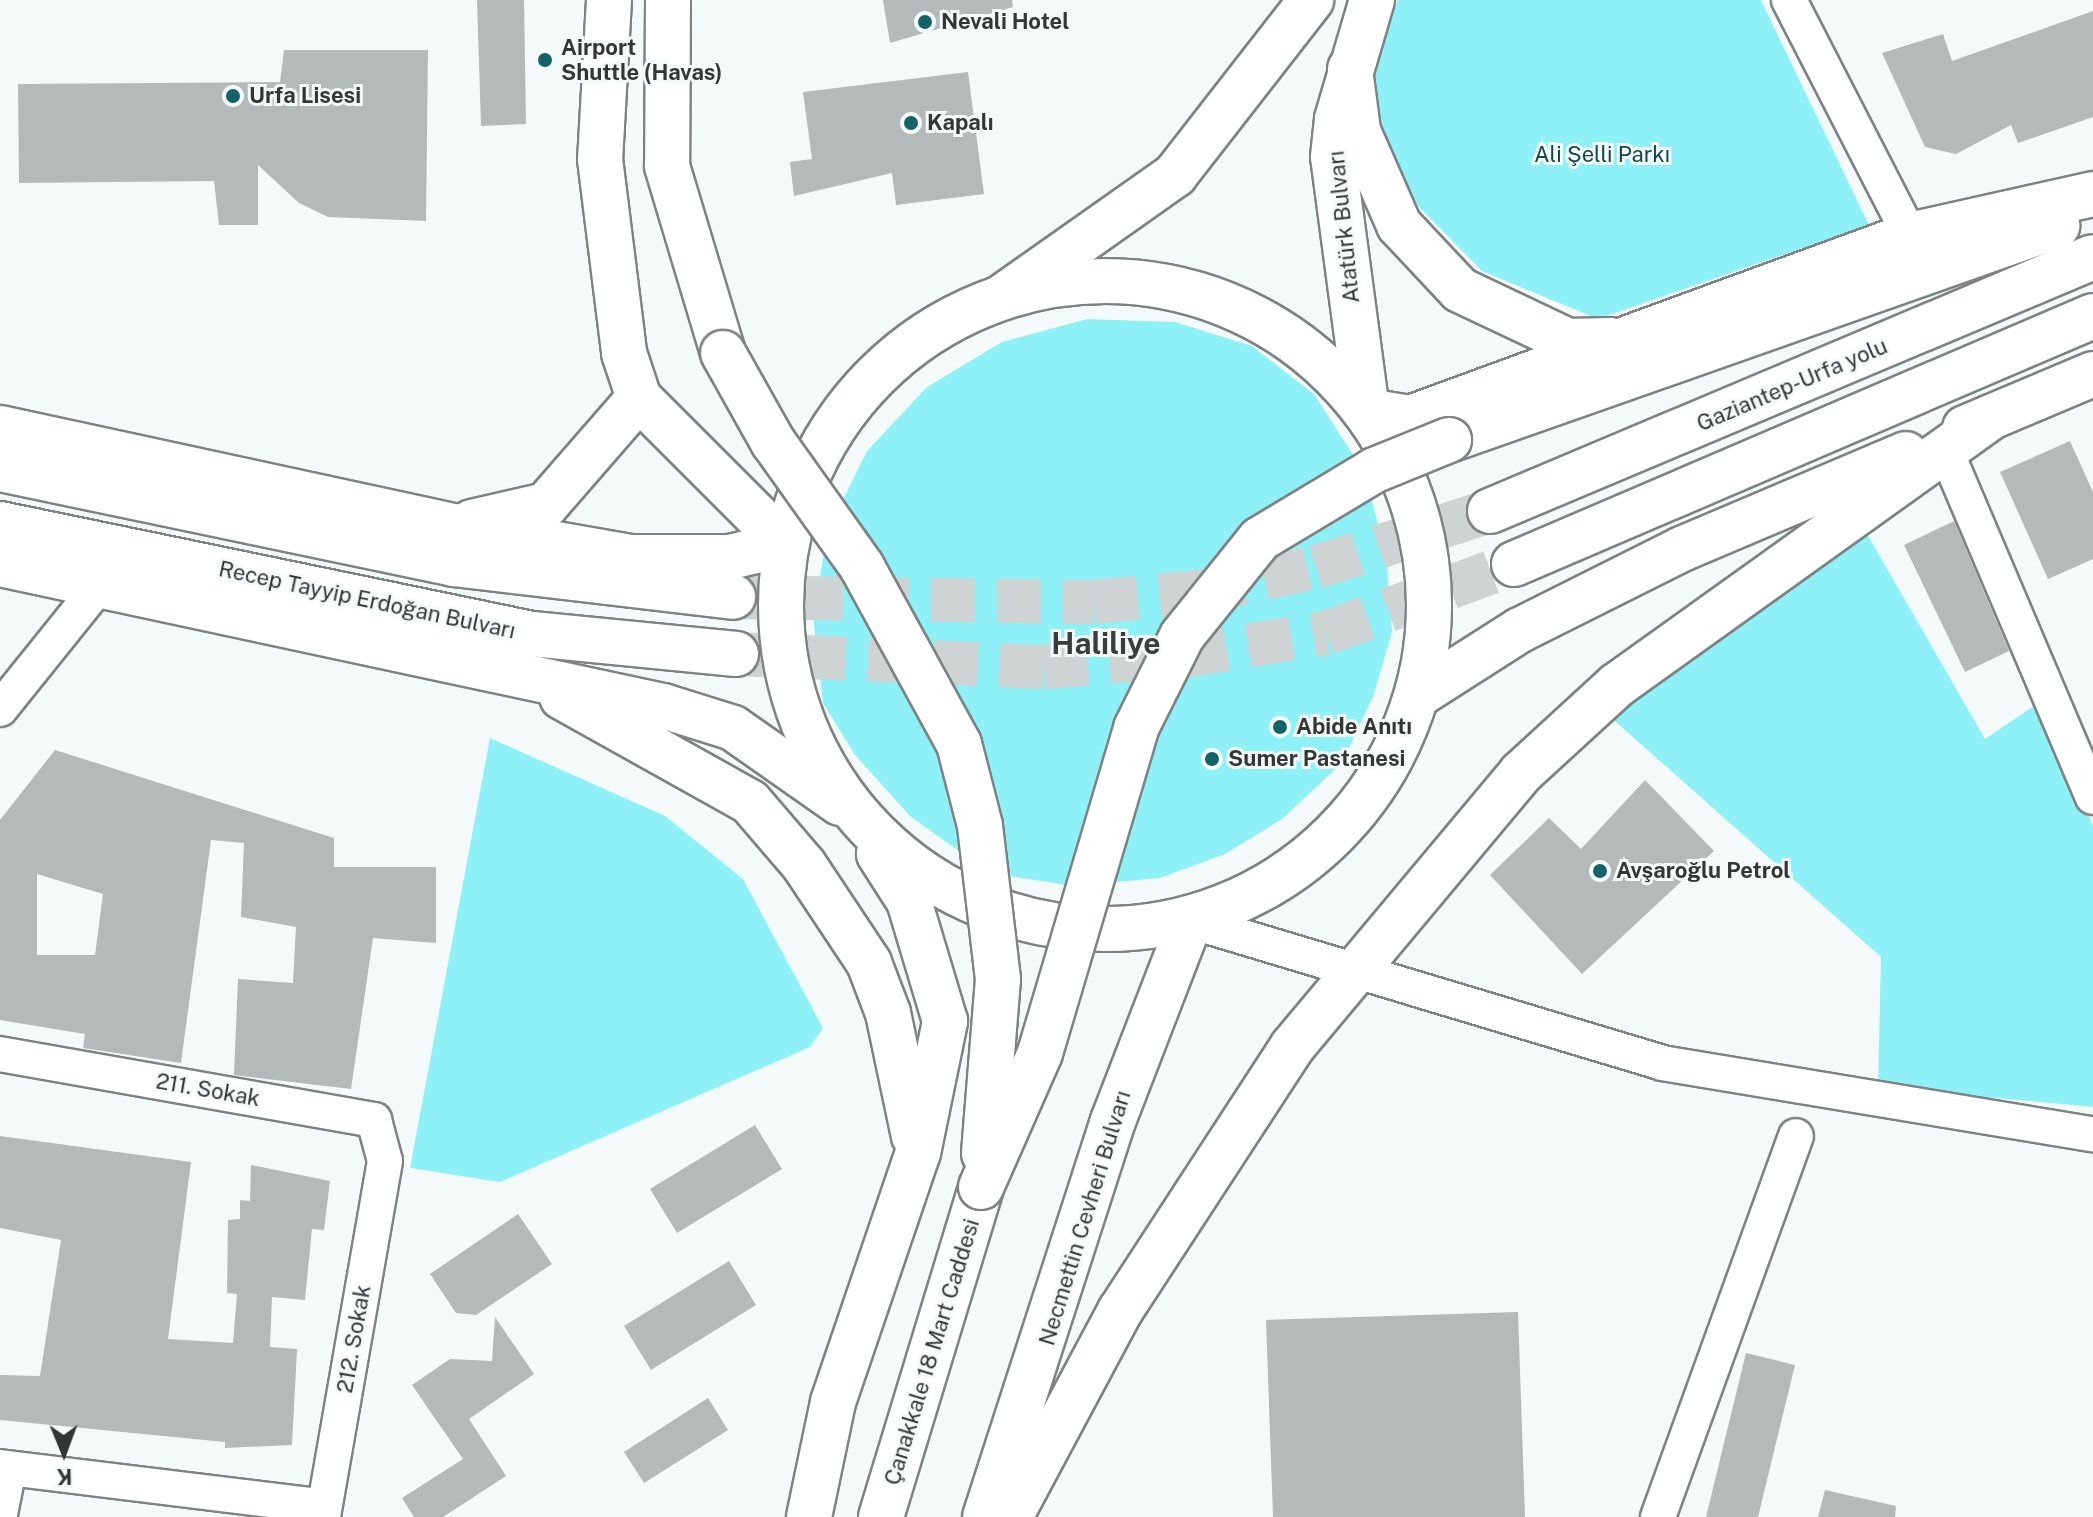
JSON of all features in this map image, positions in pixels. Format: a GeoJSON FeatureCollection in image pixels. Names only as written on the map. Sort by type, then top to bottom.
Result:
{"type":"FeatureCollection","features":[{"type":"Feature","properties":{"kind":"main road"},"geometry":{"type":"LineString","coordinates":[[609,0],[600,159],[624,353],[639,398],[785,544]]}},
{"type":"Feature","properties":{"kind":"main road"},"geometry":{"type":"LineString","coordinates":[[668,0],[667,166],[723,353],[773,442],[862,567],[959,744],[980,826],[998,979],[981,1187]]}},
{"type":"Feature","properties":{"kind":"main road"},"geometry":{"type":"LineString","coordinates":[[809,1517],[833,1402],[918,1153],[945,1021],[909,901],[850,810],[803,729],[780,638],[785,544],[805,479],[838,418],[884,366],[939,326],[1002,297],[1175,175],[1311,0]]}},
{"type":"Feature","properties":{"kind":"main road","name":"Atatürk Bulvarı"},"geometry":{"type":"LineString","coordinates":[[1367,411],[1333,157],[1350,69],[1372,0]]}},
{"type":"Feature","properties":{"kind":"main road"},"geometry":{"type":"LineString","coordinates":[[1350,69],[1358,131],[1399,225],[1460,290],[1568,341],[1625,339]]}},
{"type":"Feature","properties":{"kind":"main road"},"geometry":{"type":"LineString","coordinates":[[1367,411],[1410,418],[1910,235],[2093,194]]}},
{"type":"Feature","properties":{"kind":"main road"},"geometry":{"type":"LineString","coordinates":[[981,1187],[1040,1053],[1136,728],[1182,636],[1260,539],[1375,470],[1449,440],[2093,213]]}},
{"type":"Feature","properties":{"kind":"main road","name":"Gaziantep-Urfa yolu"},"geometry":{"type":"LineString","coordinates":[[1490,511],[2093,257]]}},
{"type":"Feature","properties":{"kind":"main road"},"geometry":{"type":"LineString","coordinates":[[0,564],[529,678],[733,728],[850,810],[919,874],[1004,915],[1097,932],[1190,921],[1292,873],[1372,794],[1421,693],[1432,595],[1414,498],[1367,411],[1326,365],[1276,328],[1212,298],[1114,282],[1071,282],[1002,297]]}},
{"type":"Feature","properties":{"kind":"main road"},"geometry":{"type":"LineString","coordinates":[[1514,564],[2093,316]]}},
{"type":"Feature","properties":{"kind":"main road"},"geometry":{"type":"LineString","coordinates":[[1421,693],[1520,630],[1682,549],[2093,374]]}},
{"type":"Feature","properties":{"kind":"main road"},"geometry":{"type":"LineString","coordinates":[[453,526],[546,505],[639,398]]}},
{"type":"Feature","properties":{"kind":"main road"},"geometry":{"type":"LineString","coordinates":[[1010,1517],[1120,1311],[1292,1047],[1351,969],[1521,773],[1617,685],[1991,417]]}},
{"type":"Feature","properties":{"kind":"main road"},"geometry":{"type":"LineString","coordinates":[[0,428],[453,526],[630,557],[730,557],[785,544]]}},
{"type":"Feature","properties":{"kind":"main road"},"geometry":{"type":"LineString","coordinates":[[0,469],[454,564],[733,597]]}},
{"type":"Feature","properties":{"kind":"main road","name":"Recep Tayyip Erdoğan Bulvarı"},"geometry":{"type":"LineString","coordinates":[[0,524],[532,634],[736,654]]}},
{"type":"Feature","properties":{"kind":"main road"},"geometry":{"type":"LineString","coordinates":[[529,678],[750,802],[804,865],[869,963],[888,1013],[918,1153]]}},
{"type":"Feature","properties":{"kind":"main road","name":"Necmettin Cevheri Bulvarı"},"geometry":{"type":"LineString","coordinates":[[985,1517],[1113,1121],[1190,921]]}},
{"type":"Feature","properties":{"kind":"main road","name":"Çanakkale 18 Mart Caddesi"},"geometry":{"type":"LineString","coordinates":[[881,1517],[981,1187]]}},
{"type":"Feature","properties":{"kind":"street"},"geometry":{"type":"LineString","coordinates":[[1792,1],[1910,235]]}},
{"type":"Feature","properties":{"kind":"street"},"geometry":{"type":"LineString","coordinates":[[1945,449],[2093,797]]}},
{"type":"Feature","properties":{"kind":"street"},"geometry":{"type":"LineString","coordinates":[[0,709],[99,586]]}},
{"type":"Feature","properties":{"kind":"street"},"geometry":{"type":"LineString","coordinates":[[1190,921],[1662,1063],[2093,1134]]}},
{"type":"Feature","properties":{"kind":"street","name":"211. Sokak"},"geometry":{"type":"LineString","coordinates":[[0,1054],[374,1120],[385,1161]]}},
{"type":"Feature","properties":{"kind":"street"},"geometry":{"type":"LineString","coordinates":[[1658,1517],[1796,1136]]}},
{"type":"Feature","properties":{"kind":"street","name":"212. Sokak"},"geometry":{"type":"LineString","coordinates":[[324,1512],[385,1161]]}},
{"type":"Feature","properties":{"kind":"street"},"geometry":{"type":"LineString","coordinates":[[0,1514],[5,1468],[324,1512]]}},
{"type":"Feature","properties":{"kind":"green space","name":"Ali Şelli Parkı"},"geometry":{"type":"Polygon","coordinates":[[[1398,0],[1761,0],[1869,225],[1598,319],[1482,271],[1419,207],[1380,143],[1371,83],[1398,0]]]}},
{"type":"Feature","properties":{"kind":"green space"},"geometry":{"type":"Polygon","coordinates":[[[1087,319],[1175,322],[1252,346],[1314,394],[1364,472],[1386,553],[1392,632],[1373,697],[1342,763],[1282,819],[1225,854],[1160,878],[1072,886],[990,873],[911,817],[855,755],[823,703],[813,616],[828,530],[867,451],[927,387],[1002,342],[1087,319]]]}},
{"type":"Feature","properties":{"kind":"green space"},"geometry":{"type":"Polygon","coordinates":[[[1866,532],[1985,739],[2041,701],[2093,826],[2093,1107],[1878,1087],[1881,957],[1608,715],[1866,532]]]}},
{"type":"Feature","properties":{"kind":"green space"},"geometry":{"type":"Polygon","coordinates":[[[490,738],[665,816],[743,879],[823,1028],[810,1047],[500,1182],[410,1168],[490,738]]]}},
{"type":"Feature","properties":{"kind":"building"},"geometry":{"type":"Polygon","coordinates":[[[477,0],[524,0],[526,124],[481,126],[477,0]]]}},
{"type":"Feature","properties":{"kind":"building","name":"Nevali Hotel"},"geometry":{"type":"Polygon","coordinates":[[[883,0],[1012,0],[1013,7],[890,43],[883,0]]]}},
{"type":"Feature","properties":{"kind":"building"},"geometry":{"type":"Polygon","coordinates":[[[2093,11],[2093,117],[2018,143],[2011,125],[1956,154],[1925,147],[1882,53],[1943,34],[1952,61],[2093,11]]]}},
{"type":"Feature","properties":{"kind":"building"},"geometry":{"type":"Polygon","coordinates":[[[284,50],[428,50],[426,221],[328,217],[299,203],[258,165],[258,225],[219,225],[214,181],[19,183],[18,84],[280,82],[284,50]]]}},
{"type":"Feature","properties":{"kind":"building","name":"Kapalı"},"geometry":{"type":"Polygon","coordinates":[[[968,72],[984,194],[896,205],[892,173],[794,196],[790,162],[812,159],[803,92],[968,72]]]}},
{"type":"Feature","properties":{"kind":"building"},"geometry":{"type":"Polygon","coordinates":[[[2070,441],[2093,492],[2093,559],[2048,579],[2000,472],[2070,441]]]}},
{"type":"Feature","properties":{"kind":"building"},"geometry":{"type":"Polygon","coordinates":[[[1954,521],[2009,651],[1965,672],[1904,545],[1954,521]]]}},
{"type":"Feature","properties":{"kind":"building"},"geometry":{"type":"Polygon","coordinates":[[[55,750],[334,838],[334,867],[436,867],[436,943],[373,938],[351,1089],[234,1075],[238,979],[293,983],[296,927],[241,917],[244,843],[211,840],[181,1063],[83,1048],[85,1034],[0,1020],[0,820],[55,750]],[[37,874],[37,955],[95,955],[103,894],[37,874]]]}},
{"type":"Feature","properties":{"kind":"building"},"geometry":{"type":"Polygon","coordinates":[[[1645,780],[1714,851],[1582,974],[1490,875],[1549,818],[1581,849],[1645,780]]]}},
{"type":"Feature","properties":{"kind":"building"},"geometry":{"type":"Polygon","coordinates":[[[755,1125],[782,1169],[677,1233],[650,1189],[755,1125]]]}},
{"type":"Feature","properties":{"kind":"building"},"geometry":{"type":"Polygon","coordinates":[[[0,1136],[191,1162],[168,1339],[233,1343],[237,1294],[227,1293],[228,1220],[240,1219],[240,1200],[250,1201],[251,1165],[330,1181],[324,1230],[312,1229],[305,1300],[272,1297],[270,1347],[297,1349],[292,1445],[225,1448],[225,1442],[0,1420],[0,1375],[40,1376],[61,1240],[0,1228],[0,1136]]]}},
{"type":"Feature","properties":{"kind":"building"},"geometry":{"type":"Polygon","coordinates":[[[518,1214],[552,1264],[476,1315],[456,1313],[430,1274],[518,1214]]]}},
{"type":"Feature","properties":{"kind":"building"},"geometry":{"type":"Polygon","coordinates":[[[729,1261],[756,1305],[651,1370],[624,1326],[729,1261]]]}},
{"type":"Feature","properties":{"kind":"building"},"geometry":{"type":"Polygon","coordinates":[[[1518,1312],[1525,1517],[1273,1517],[1266,1320],[1518,1312]]]}},
{"type":"Feature","properties":{"kind":"building"},"geometry":{"type":"Polygon","coordinates":[[[495,1317],[534,1374],[469,1419],[506,1476],[443,1517],[414,1517],[402,1498],[463,1459],[412,1385],[450,1359],[492,1361],[495,1317]]]}},
{"type":"Feature","properties":{"kind":"building"},"geometry":{"type":"Polygon","coordinates":[[[1746,1353],[1795,1365],[1758,1517],[1706,1517],[1746,1353]]]}},
{"type":"Feature","properties":{"kind":"building"},"geometry":{"type":"Polygon","coordinates":[[[708,1398],[728,1430],[644,1483],[624,1452],[708,1398]]]}},
{"type":"Feature","properties":{"kind":"building"},"geometry":{"type":"Polygon","coordinates":[[[1825,1490],[1896,1506],[1895,1517],[1818,1517],[1825,1490]]]}},
{"type":"Feature","properties":{"kind":"tunnel"},"geometry":{"type":"LineString","coordinates":[[733,597],[1094,602],[1200,592],[1316,567],[1490,511]]}},
{"type":"Feature","properties":{"kind":"tunnel"},"geometry":{"type":"LineString","coordinates":[[736,654],[1044,667],[1183,656],[1326,633],[1514,564]]}},
{"type":"Feature","properties":{"kind":"place","name":"Nevali Hotel"},"geometry":{"type":"Point","coordinates":[925,22]}},
{"type":"Feature","properties":{"kind":"place","name":"Airport Shuttle (Havas)"},"geometry":{"type":"Point","coordinates":[545,60]}},
{"type":"Feature","properties":{"kind":"place","name":"Urfa Lisesi"},"geometry":{"type":"Point","coordinates":[233,96]}},
{"type":"Feature","properties":{"kind":"place","name":"Kapalı"},"geometry":{"type":"Point","coordinates":[911,123]}},
{"type":"Feature","properties":{"kind":"place","name":"Abide Anıtı"},"geometry":{"type":"Point","coordinates":[1280,727]}},
{"type":"Feature","properties":{"kind":"place","name":"Sumer Pastanesi"},"geometry":{"type":"Point","coordinates":[1212,759]}},
{"type":"Feature","properties":{"kind":"place","name":"Avşaroğlu Petrol"},"geometry":{"type":"Point","coordinates":[1600,871]}},
{"type":"Feature","properties":{"kind":"district","name":"Haliliye"},"geometry":{"type":"Point","coordinates":[1106,643]}}]}
